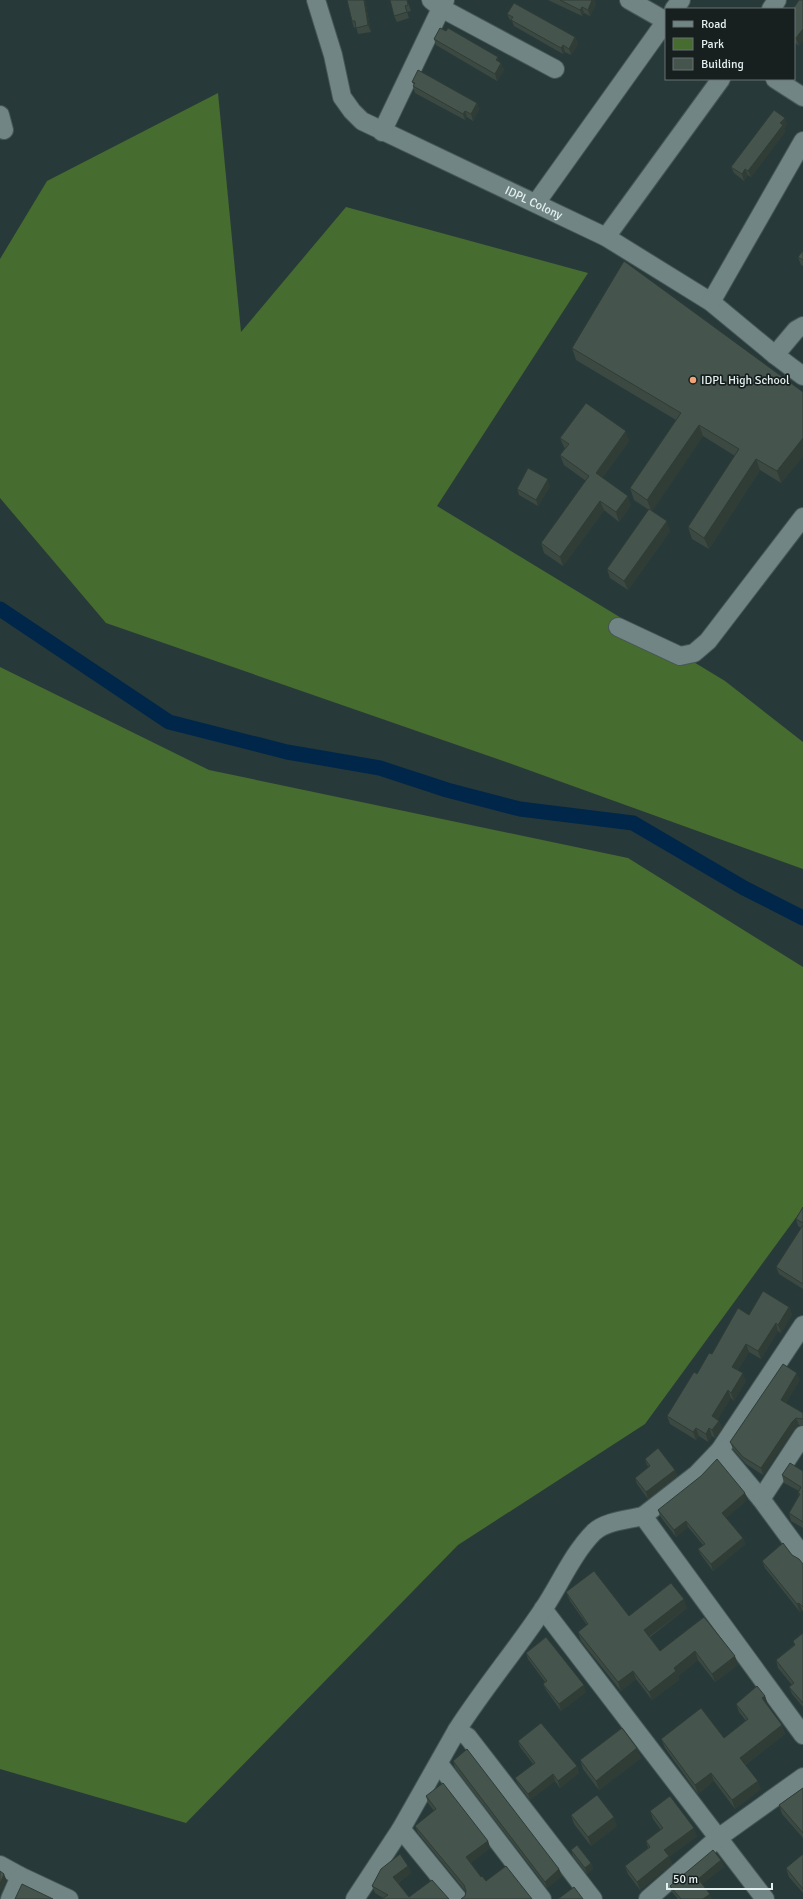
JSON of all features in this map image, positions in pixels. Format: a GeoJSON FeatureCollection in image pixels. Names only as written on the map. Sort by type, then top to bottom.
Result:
{"type":"FeatureCollection","features":[{"type":"Feature","properties":{"kind":"street","name":"IDPL Colony"},"geometry":{"type":"LineString","coordinates":[[316,0],[332,55],[342,97],[352,111],[362,121],[382,132],[606,237],[712,302],[775,355],[803,376]]}},
{"type":"Feature","properties":{"kind":"street"},"geometry":{"type":"LineString","coordinates":[[628,0],[665,20]]}},
{"type":"Feature","properties":{"kind":"street"},"geometry":{"type":"LineString","coordinates":[[675,8],[681,0]]}},
{"type":"Feature","properties":{"kind":"street"},"geometry":{"type":"LineString","coordinates":[[382,132],[439,3],[555,69]]}},
{"type":"Feature","properties":{"kind":"street"},"geometry":{"type":"LineString","coordinates":[[536,203],[665,22]]}},
{"type":"Feature","properties":{"kind":"street"},"geometry":{"type":"LineString","coordinates":[[606,237],[720,80]]}},
{"type":"Feature","properties":{"kind":"street"},"geometry":{"type":"LineString","coordinates":[[777,80],[803,97]]}},
{"type":"Feature","properties":{"kind":"street"},"geometry":{"type":"LineString","coordinates":[[712,302],[803,141]]}},
{"type":"Feature","properties":{"kind":"street"},"geometry":{"type":"LineString","coordinates":[[775,355],[796,330],[803,326]]}},
{"type":"Feature","properties":{"kind":"street"},"geometry":{"type":"LineString","coordinates":[[618,627],[680,656],[694,653],[700,649],[716,631],[803,517]]}},
{"type":"Feature","properties":{"kind":"street"},"geometry":{"type":"LineString","coordinates":[[355,1899],[401,1829],[457,1730],[543,1609],[582,1547],[595,1532],[605,1524],[643,1516],[697,1474],[720,1450],[803,1324]]}},
{"type":"Feature","properties":{"kind":"street"},"geometry":{"type":"LineString","coordinates":[[761,1499],[803,1435]]}},
{"type":"Feature","properties":{"kind":"street"},"geometry":{"type":"LineString","coordinates":[[720,1450],[801,1550]]}},
{"type":"Feature","properties":{"kind":"street"},"geometry":{"type":"LineString","coordinates":[[643,1516],[803,1735]]}},
{"type":"Feature","properties":{"kind":"street"},"geometry":{"type":"LineString","coordinates":[[543,1609],[765,1899]]}},
{"type":"Feature","properties":{"kind":"street"},"geometry":{"type":"LineString","coordinates":[[457,1730],[468,1737],[593,1899]]}},
{"type":"Feature","properties":{"kind":"street"},"geometry":{"type":"LineString","coordinates":[[439,1764],[542,1899]]}},
{"type":"Feature","properties":{"kind":"street"},"geometry":{"type":"LineString","coordinates":[[648,1899],[718,1838],[803,1777]]}},
{"type":"Feature","properties":{"kind":"street"},"geometry":{"type":"LineString","coordinates":[[401,1829],[458,1899]]}},
{"type":"Feature","properties":{"kind":"street"},"geometry":{"type":"LineString","coordinates":[[0,1865],[69,1899]]}},
{"type":"Feature","properties":{"kind":"street"},"geometry":{"type":"LineString","coordinates":[[10,1899],[20,1876]]}},
{"type":"Feature","properties":{"kind":"green space"},"geometry":{"type":"Polygon","coordinates":[[[218,93],[241,332],[346,207],[588,273],[437,506],[725,681],[803,742],[803,869],[509,763],[106,623],[0,498],[0,259],[47,181],[218,93]]]}},
{"type":"Feature","properties":{"kind":"green space"},"geometry":{"type":"Polygon","coordinates":[[[0,667],[209,770],[628,858],[803,967],[803,1208],[645,1424],[458,1545],[186,1823],[0,1769],[0,667]]]}},
{"type":"Feature","properties":{"kind":"building"},"geometry":{"type":"Polygon","coordinates":[[[347,0],[364,0],[368,25],[356,28],[355,21],[352,21],[347,0]]]}},
{"type":"Feature","properties":{"kind":"building"},"geometry":{"type":"Polygon","coordinates":[[[390,0],[407,0],[408,5],[405,6],[407,12],[394,16],[390,0]]]}},
{"type":"Feature","properties":{"kind":"building"},"geometry":{"type":"Polygon","coordinates":[[[560,0],[592,0],[588,10],[582,7],[580,10],[560,0]]]}},
{"type":"Feature","properties":{"kind":"building"},"geometry":{"type":"Polygon","coordinates":[[[799,0],[803,0],[803,29],[796,38],[795,8],[794,8],[799,0]]]}},
{"type":"Feature","properties":{"kind":"building"},"geometry":{"type":"Polygon","coordinates":[[[514,3],[575,37],[569,49],[563,45],[561,48],[511,20],[513,17],[507,14],[514,3]]]}},
{"type":"Feature","properties":{"kind":"building"},"geometry":{"type":"Polygon","coordinates":[[[440,28],[446,31],[448,28],[498,57],[496,60],[501,63],[495,74],[434,39],[440,28]]]}},
{"type":"Feature","properties":{"kind":"building"},"geometry":{"type":"Polygon","coordinates":[[[418,70],[477,103],[471,114],[465,111],[463,114],[413,86],[415,83],[412,82],[418,70]]]}},
{"type":"Feature","properties":{"kind":"building"},"geometry":{"type":"Polygon","coordinates":[[[774,110],[785,118],[780,123],[783,125],[748,171],[745,169],[742,174],[731,167],[774,110]]]}},
{"type":"Feature","properties":{"kind":"building"},"geometry":{"type":"Polygon","coordinates":[[[803,251],[803,260],[798,257],[803,251]]]}},
{"type":"Feature","properties":{"kind":"building","name":"IDPL High School"},"geometry":{"type":"Polygon","coordinates":[[[624,261],[803,392],[803,438],[777,471],[756,459],[704,538],[688,527],[739,449],[699,425],[647,500],[630,488],[681,413],[572,348],[624,261]]]}},
{"type":"Feature","properties":{"kind":"building"},"geometry":{"type":"Polygon","coordinates":[[[586,403],[626,431],[596,473],[628,496],[616,512],[600,501],[560,557],[541,543],[589,476],[560,455],[569,444],[560,438],[586,403]]]}},
{"type":"Feature","properties":{"kind":"building"},"geometry":{"type":"Polygon","coordinates":[[[528,468],[548,479],[536,500],[517,489],[528,468]]]}},
{"type":"Feature","properties":{"kind":"building"},"geometry":{"type":"Polygon","coordinates":[[[649,509],[667,521],[624,581],[607,569],[649,509]]]}},
{"type":"Feature","properties":{"kind":"building"},"geometry":{"type":"Polygon","coordinates":[[[803,1207],[803,1223],[796,1219],[803,1207]]]}},
{"type":"Feature","properties":{"kind":"building"},"geometry":{"type":"Polygon","coordinates":[[[803,1225],[803,1284],[776,1267],[803,1225]]]}},
{"type":"Feature","properties":{"kind":"building"},"geometry":{"type":"Polygon","coordinates":[[[763,1291],[789,1307],[778,1325],[776,1323],[758,1351],[746,1344],[732,1367],[743,1373],[731,1393],[728,1390],[712,1416],[719,1421],[712,1430],[709,1428],[706,1434],[696,1428],[693,1432],[667,1416],[694,1372],[697,1374],[709,1353],[712,1354],[738,1308],[749,1315],[763,1291]]]}},
{"type":"Feature","properties":{"kind":"building"},"geometry":{"type":"Polygon","coordinates":[[[783,1364],[797,1373],[781,1400],[803,1413],[803,1419],[796,1418],[792,1422],[761,1468],[743,1457],[730,1442],[783,1364]]]}},
{"type":"Feature","properties":{"kind":"building"},"geometry":{"type":"Polygon","coordinates":[[[658,1448],[675,1470],[646,1492],[635,1478],[650,1466],[645,1459],[658,1448]]]}},
{"type":"Feature","properties":{"kind":"building"},"geometry":{"type":"Polygon","coordinates":[[[717,1459],[745,1493],[722,1513],[743,1538],[711,1564],[698,1549],[705,1544],[686,1521],[674,1530],[658,1510],[701,1476],[717,1459]]]}},
{"type":"Feature","properties":{"kind":"building"},"geometry":{"type":"Polygon","coordinates":[[[790,1463],[803,1471],[803,1522],[789,1513],[800,1494],[798,1493],[801,1487],[782,1475],[790,1463]]]}},
{"type":"Feature","properties":{"kind":"building"},"geometry":{"type":"Polygon","coordinates":[[[783,1543],[792,1555],[799,1559],[803,1564],[803,1607],[799,1603],[797,1604],[762,1561],[783,1543]]]}},
{"type":"Feature","properties":{"kind":"building"},"geometry":{"type":"Polygon","coordinates":[[[594,1571],[629,1616],[671,1583],[684,1599],[644,1630],[660,1651],[704,1617],[735,1656],[712,1674],[695,1651],[674,1668],[676,1671],[649,1692],[633,1671],[618,1682],[578,1632],[588,1624],[566,1592],[594,1571]]]}},
{"type":"Feature","properties":{"kind":"building"},"geometry":{"type":"Polygon","coordinates":[[[803,1633],[803,1703],[789,1687],[794,1683],[776,1660],[795,1645],[793,1641],[803,1633]]]}},
{"type":"Feature","properties":{"kind":"building"},"geometry":{"type":"Polygon","coordinates":[[[546,1637],[584,1685],[559,1704],[543,1684],[547,1681],[526,1653],[546,1637]]]}},
{"type":"Feature","properties":{"kind":"building"},"geometry":{"type":"Polygon","coordinates":[[[757,1686],[765,1696],[762,1698],[782,1725],[740,1758],[758,1781],[732,1800],[711,1773],[695,1785],[661,1739],[701,1708],[724,1738],[748,1719],[736,1704],[757,1686]]]}},
{"type":"Feature","properties":{"kind":"building"},"geometry":{"type":"Polygon","coordinates":[[[541,1723],[577,1766],[558,1781],[553,1774],[528,1794],[515,1778],[535,1763],[518,1741],[541,1723]]]}},
{"type":"Feature","properties":{"kind":"building"},"geometry":{"type":"Polygon","coordinates":[[[622,1728],[637,1748],[596,1781],[580,1760],[622,1728]]]}},
{"type":"Feature","properties":{"kind":"building"},"geometry":{"type":"Polygon","coordinates":[[[467,1749],[559,1869],[545,1882],[453,1761],[467,1749]]]}},
{"type":"Feature","properties":{"kind":"building"},"geometry":{"type":"Polygon","coordinates":[[[443,1783],[488,1841],[466,1857],[481,1877],[482,1876],[486,1881],[506,1866],[532,1899],[461,1899],[465,1896],[466,1891],[464,1885],[415,1826],[436,1809],[426,1796],[443,1783]]]}},
{"type":"Feature","properties":{"kind":"building"},"geometry":{"type":"Polygon","coordinates":[[[803,1788],[803,1833],[779,1805],[803,1788]]]}},
{"type":"Feature","properties":{"kind":"building"},"geometry":{"type":"Polygon","coordinates":[[[597,1795],[614,1817],[588,1837],[571,1815],[597,1795]]]}},
{"type":"Feature","properties":{"kind":"building"},"geometry":{"type":"Polygon","coordinates":[[[670,1796],[694,1828],[664,1850],[669,1856],[637,1882],[625,1866],[650,1847],[646,1841],[663,1828],[650,1811],[670,1796]]]}},
{"type":"Feature","properties":{"kind":"building"},"geometry":{"type":"Polygon","coordinates":[[[577,1845],[591,1863],[585,1868],[571,1850],[577,1845]]]}},
{"type":"Feature","properties":{"kind":"building"},"geometry":{"type":"Polygon","coordinates":[[[713,1850],[721,1860],[698,1879],[710,1894],[703,1899],[681,1899],[670,1886],[713,1850]]]}},
{"type":"Feature","properties":{"kind":"building"},"geometry":{"type":"Polygon","coordinates":[[[400,1854],[408,1866],[393,1877],[409,1897],[432,1880],[449,1899],[382,1899],[388,1895],[372,1886],[381,1869],[400,1854]]]}},
{"type":"Feature","properties":{"kind":"building"},"geometry":{"type":"Polygon","coordinates":[[[803,1854],[803,1889],[786,1868],[803,1854]]]}},
{"type":"Feature","properties":{"kind":"building"},"geometry":{"type":"Polygon","coordinates":[[[0,1871],[4,1874],[0,1884],[0,1871]]]}},
{"type":"Feature","properties":{"kind":"building"},"geometry":{"type":"Polygon","coordinates":[[[22,1884],[53,1899],[15,1899],[22,1884]]]}},
{"type":"Feature","properties":{"kind":"building"},"geometry":{"type":"Polygon","coordinates":[[[574,1887],[583,1899],[558,1899],[574,1887]]]}},
{"type":"Feature","properties":{"kind":"waterway"},"geometry":{"type":"LineString","coordinates":[[0,609],[169,722],[287,752],[380,768],[447,790],[520,809],[633,823],[744,888],[803,918]]}},
{"type":"Feature","properties":{"kind":"place","name":"IDPL High School"},"geometry":{"type":"Point","coordinates":[693,380]}}]}
